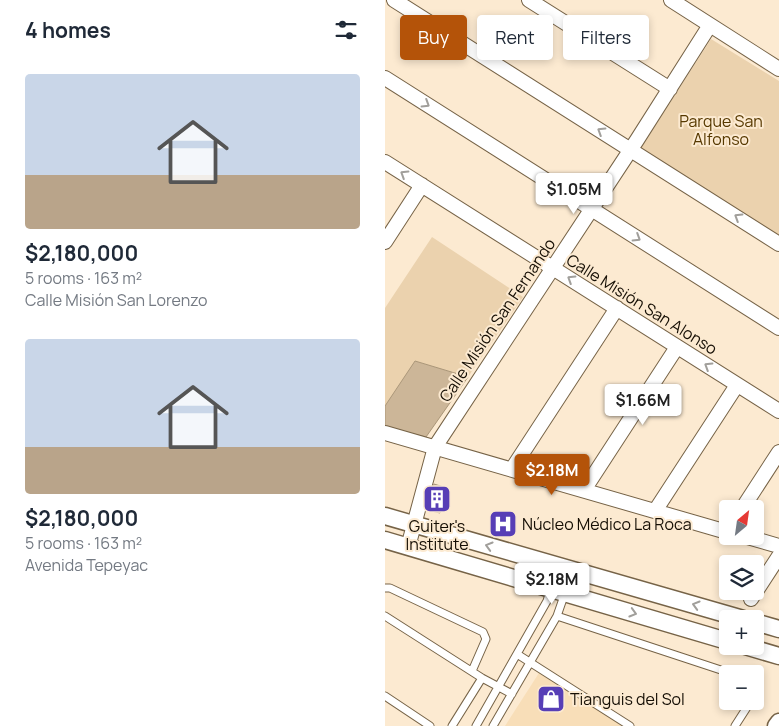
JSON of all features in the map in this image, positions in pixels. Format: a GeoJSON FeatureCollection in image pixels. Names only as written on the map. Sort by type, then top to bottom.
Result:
{"type":"FeatureCollection","features":[{"type":"Feature","properties":{"kind":"street"},"geometry":{"type":"LineString","coordinates":[[394,0],[779,244]]}},
{"type":"Feature","properties":{"kind":"street"},"geometry":{"type":"LineString","coordinates":[[529,0],[670,88]]}},
{"type":"Feature","properties":{"kind":"street"},"geometry":{"type":"LineString","coordinates":[[671,0],[779,69]]}},
{"type":"Feature","properties":{"kind":"street","name":"Calle Misión San Fernando"},"geometry":{"type":"LineString","coordinates":[[408,547],[435,447],[631,150],[710,25]]}},
{"type":"Feature","properties":{"kind":"street"},"geometry":{"type":"LineString","coordinates":[[385,78],[779,328]]}},
{"type":"Feature","properties":{"kind":"street","name":"Calle Misión San Alonso"},"geometry":{"type":"LineString","coordinates":[[385,162],[779,411]]}},
{"type":"Feature","properties":{"kind":"street"},"geometry":{"type":"LineString","coordinates":[[385,242],[422,185]]}},
{"type":"Feature","properties":{"kind":"street"},"geometry":{"type":"LineString","coordinates":[[512,469],[617,308]]}},
{"type":"Feature","properties":{"kind":"street"},"geometry":{"type":"LineString","coordinates":[[584,490],[677,347]]}},
{"type":"Feature","properties":{"kind":"street"},"geometry":{"type":"LineString","coordinates":[[655,511],[737,385]]}},
{"type":"Feature","properties":{"kind":"street"},"geometry":{"type":"LineString","coordinates":[[385,433],[719,530]]}},
{"type":"Feature","properties":{"kind":"street"},"geometry":{"type":"LineString","coordinates":[[748,500],[779,452]]}},
{"type":"Feature","properties":{"kind":"street"},"geometry":{"type":"LineString","coordinates":[[385,516],[719,612]]}},
{"type":"Feature","properties":{"kind":"street"},"geometry":{"type":"LineString","coordinates":[[385,540],[719,639]]}},
{"type":"Feature","properties":{"kind":"street"},"geometry":{"type":"LineString","coordinates":[[764,542],[779,546]]}},
{"type":"Feature","properties":{"kind":"street"},"geometry":{"type":"LineString","coordinates":[[764,579],[779,556]]}},
{"type":"Feature","properties":{"kind":"street"},"geometry":{"type":"LineString","coordinates":[[764,625],[779,629]]}},
{"type":"Feature","properties":{"kind":"street"},"geometry":{"type":"LineString","coordinates":[[764,652],[779,656]]}},
{"type":"Feature","properties":{"kind":"street"},"geometry":{"type":"LineString","coordinates":[[776,726],[779,722]]}},
{"type":"Feature","properties":{"kind":"lane"},"geometry":{"type":"LineString","coordinates":[[493,726],[557,616],[557,591],[565,567]]}},
{"type":"Feature","properties":{"kind":"lane"},"geometry":{"type":"LineString","coordinates":[[476,726],[547,601],[557,591],[565,567]]}},
{"type":"Feature","properties":{"kind":"lane"},"geometry":{"type":"LineString","coordinates":[[385,588],[390,588],[483,632],[486,639],[472,671]]}},
{"type":"Feature","properties":{"kind":"lane"},"geometry":{"type":"LineString","coordinates":[[385,616],[482,678],[512,694]]}},
{"type":"Feature","properties":{"kind":"lane"},"geometry":{"type":"LineString","coordinates":[[557,616],[719,669]]}},
{"type":"Feature","properties":{"kind":"lane"},"geometry":{"type":"LineString","coordinates":[[517,654],[630,726]]}},
{"type":"Feature","properties":{"kind":"lane"},"geometry":{"type":"LineString","coordinates":[[452,726],[482,678]]}},
{"type":"Feature","properties":{"kind":"lane"},"geometry":{"type":"LineString","coordinates":[[385,696],[430,726]]}},
{"type":"Feature","properties":{"kind":"lane"},"geometry":{"type":"LineString","coordinates":[[735,726],[745,710]]}},
{"type":"Feature","properties":{"kind":"shaded area","name":"Tianguis del Sol"},"geometry":{"type":"Polygon","coordinates":[[[539,673],[623,726],[505,726],[539,673]]]}},
{"type":"Feature","properties":{"kind":"green space","name":"Parque San Alfonso"},"geometry":{"type":"Polygon","coordinates":[[[711,39],[779,81],[779,237],[641,148],[711,39]]]}},
{"type":"Feature","properties":{"kind":"green space"},"geometry":{"type":"Polygon","coordinates":[[[432,237],[523,297],[468,377],[415,361],[385,406],[385,308],[432,237]]]}},
{"type":"Feature","properties":{"kind":"building"},"geometry":{"type":"Polygon","coordinates":[[[415,361],[468,377],[426,437],[385,427],[385,406],[415,361]]]}},
{"type":"Feature","properties":{"kind":"building","name":"Guiter's Institute"},"geometry":{"type":"Polygon","coordinates":[[[434,484],[447,488],[440,513],[427,510],[434,484]]]}},
{"type":"Feature","properties":{"kind":"place","name":"Guiter's Institute"},"geometry":{"type":"Point","coordinates":[437,499]}},
{"type":"Feature","properties":{"kind":"place","name":"Núcleo Médico La Roca"},"geometry":{"type":"Point","coordinates":[503,524]}},
{"type":"Feature","properties":{"kind":"place","name":"Tianguis del Sol"},"geometry":{"type":"Point","coordinates":[551,699]}}]}
